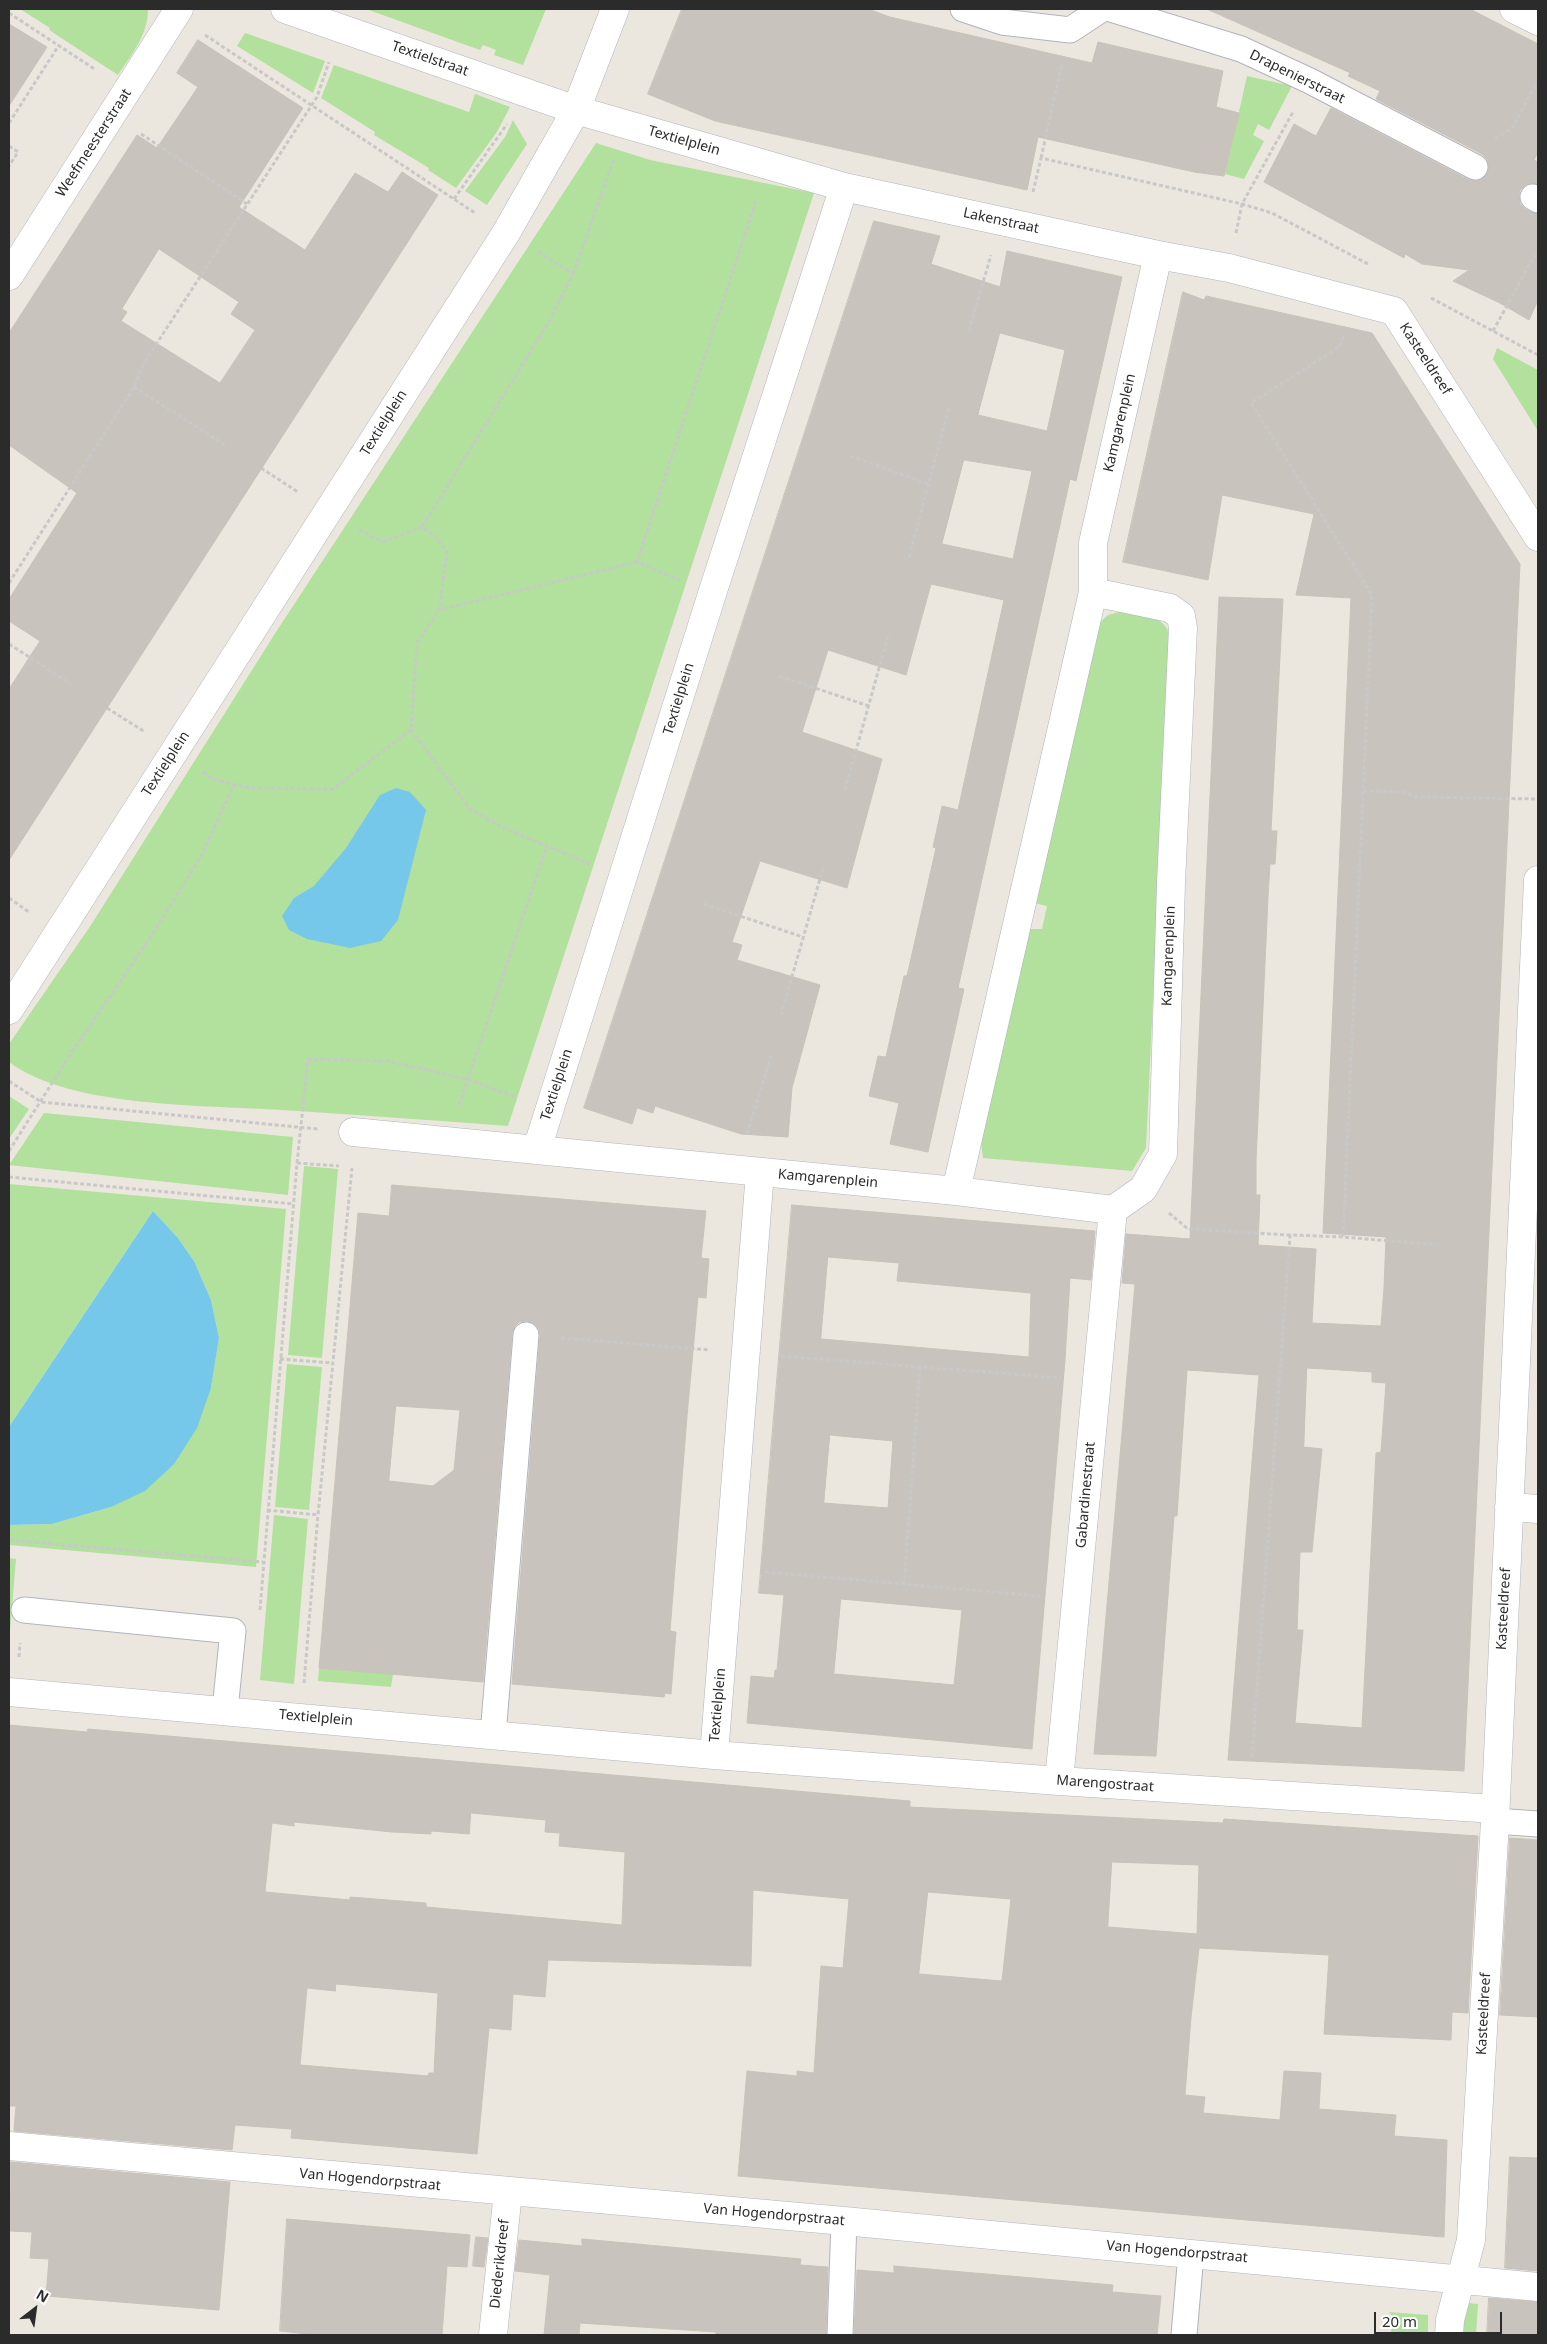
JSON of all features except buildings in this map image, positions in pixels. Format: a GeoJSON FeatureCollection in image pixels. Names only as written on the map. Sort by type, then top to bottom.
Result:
{"type":"FeatureCollection","features":[{"type":"Feature","properties":{"kind":"street","name":"Textielstraat"},"geometry":{"type":"LineString","coordinates":[[285,9],[576,110]]}},
{"type":"Feature","properties":{"kind":"street"},"geometry":{"type":"LineString","coordinates":[[576,110],[615,9]]}},
{"type":"Feature","properties":{"kind":"street"},"geometry":{"type":"LineString","coordinates":[[1514,9],[1538,21]]}},
{"type":"Feature","properties":{"kind":"street","name":"Weefmeesterstraat"},"geometry":{"type":"LineString","coordinates":[[9,276],[177,12]]}},
{"type":"Feature","properties":{"kind":"street","name":"Textielplein"},"geometry":{"type":"LineString","coordinates":[[9,1010],[506,233],[576,110],[844,187],[712,594],[537,1148]]}},
{"type":"Feature","properties":{"kind":"street","name":"Lakenstraat"},"geometry":{"type":"LineString","coordinates":[[844,187],[1158,255]]}},
{"type":"Feature","properties":{"kind":"street","name":"Kasteeldreef"},"geometry":{"type":"LineString","coordinates":[[1158,255],[1229,268],[1394,311],[1538,537]]}},
{"type":"Feature","properties":{"kind":"street","name":"Kamgarenplein"},"geometry":{"type":"LineString","coordinates":[[956,1191],[1092,592],[1093,543],[1158,255]]}},
{"type":"Feature","properties":{"kind":"street","name":"Kamgarenplein"},"geometry":{"type":"LineString","coordinates":[[751,1172],[956,1191],[1113,1210],[1143,1189],[1163,1154],[1172,873],[1183,628],[1181,616],[1170,608],[1092,592]]}},
{"type":"Feature","properties":{"kind":"street","name":"Kasteeldreef"},"geometry":{"type":"LineString","coordinates":[[1449,2335],[1450,2320],[1472,2240],[1495,1815],[1520,1252],[1533,1149],[1538,880]]}},
{"type":"Feature","properties":{"kind":"street"},"geometry":{"type":"LineString","coordinates":[[353,1132],[537,1148],[751,1172]]}},
{"type":"Feature","properties":{"kind":"street","name":"Textielplein"},"geometry":{"type":"LineString","coordinates":[[12,1692],[714,1755],[746,1353],[751,1172]]}},
{"type":"Feature","properties":{"kind":"street","name":"Gabardinestraat"},"geometry":{"type":"LineString","coordinates":[[1059,1781],[1113,1210]]}},
{"type":"Feature","properties":{"kind":"street"},"geometry":{"type":"LineString","coordinates":[[1509,1507],[1538,1509]]}},
{"type":"Feature","properties":{"kind":"street","name":"Marengostraat"},"geometry":{"type":"LineString","coordinates":[[714,1755],[1059,1781],[1250,1793],[1495,1815]]}},
{"type":"Feature","properties":{"kind":"street","name":"Van Hogendorpstraat"},"geometry":{"type":"LineString","coordinates":[[9,2146],[844,2221],[1538,2287]]}},
{"type":"Feature","properties":{"kind":"street","name":"Diederikdreef"},"geometry":{"type":"LineString","coordinates":[[492,2335],[508,2192]]}},
{"type":"Feature","properties":{"kind":"lane"},"geometry":{"type":"LineString","coordinates":[[963,9],[1002,22],[1070,30],[1102,9]]}},
{"type":"Feature","properties":{"kind":"lane","name":"Drapenierstraat"},"geometry":{"type":"LineString","coordinates":[[1111,9],[1240,49],[1310,81],[1475,167]]}},
{"type":"Feature","properties":{"kind":"lane"},"geometry":{"type":"LineString","coordinates":[[493,1735],[526,1335]]}},
{"type":"Feature","properties":{"kind":"lane"},"geometry":{"type":"LineString","coordinates":[[24,1610],[233,1631],[225,1710]]}},
{"type":"Feature","properties":{"kind":"lane"},"geometry":{"type":"LineString","coordinates":[[1495,1815],[1538,1824]]}},
{"type":"Feature","properties":{"kind":"lane"},"geometry":{"type":"LineString","coordinates":[[840,2335],[844,2221]]}},
{"type":"Feature","properties":{"kind":"lane"},"geometry":{"type":"LineString","coordinates":[[1184,2335],[1191,2254]]}},
{"type":"Feature","properties":{"kind":"path"},"geometry":{"type":"LineString","coordinates":[[177,12],[312,105],[454,199],[574,274]]}},
{"type":"Feature","properties":{"kind":"path"},"geometry":{"type":"LineString","coordinates":[[9,13],[128,91]]}},
{"type":"Feature","properties":{"kind":"path"},"geometry":{"type":"LineString","coordinates":[[1025,226],[1070,30]]}},
{"type":"Feature","properties":{"kind":"path"},"geometry":{"type":"LineString","coordinates":[[9,123],[59,45]]}},
{"type":"Feature","properties":{"kind":"path"},"geometry":{"type":"LineString","coordinates":[[9,583],[134,387],[144,362],[312,105],[330,61]]}},
{"type":"Feature","properties":{"kind":"path"},"geometry":{"type":"LineString","coordinates":[[1475,167],[1488,144],[1513,127],[1538,80]]}},
{"type":"Feature","properties":{"kind":"path"},"geometry":{"type":"LineString","coordinates":[[1229,268],[1242,204],[1310,81]]}},
{"type":"Feature","properties":{"kind":"path"},"geometry":{"type":"LineString","coordinates":[[454,199],[501,135],[524,92]]}},
{"type":"Feature","properties":{"kind":"path"},"geometry":{"type":"LineString","coordinates":[[112,115],[247,204]]}},
{"type":"Feature","properties":{"kind":"path"},"geometry":{"type":"LineString","coordinates":[[261,468],[328,511],[383,542],[422,527],[550,320],[574,274],[626,124]]}},
{"type":"Feature","properties":{"kind":"path"},"geometry":{"type":"LineString","coordinates":[[9,146],[18,152],[9,166]]}},
{"type":"Feature","properties":{"kind":"path"},"geometry":{"type":"LineString","coordinates":[[1041,158],[1242,204],[1272,213],[1372,267]]}},
{"type":"Feature","properties":{"kind":"path"},"geometry":{"type":"LineString","coordinates":[[637,562],[768,165]]}},
{"type":"Feature","properties":{"kind":"path"},"geometry":{"type":"LineString","coordinates":[[970,331],[993,247],[998,220]]}},
{"type":"Feature","properties":{"kind":"path"},"geometry":{"type":"LineString","coordinates":[[1493,331],[1538,249]]}},
{"type":"Feature","properties":{"kind":"path"},"geometry":{"type":"LineString","coordinates":[[1422,293],[1538,355]]}},
{"type":"Feature","properties":{"kind":"path"},"geometry":{"type":"LineString","coordinates":[[1343,1237],[1372,595],[1251,403],[1339,347],[1360,302]]}},
{"type":"Feature","properties":{"kind":"path"},"geometry":{"type":"LineString","coordinates":[[134,387],[225,445]]}},
{"type":"Feature","properties":{"kind":"path"},"geometry":{"type":"LineString","coordinates":[[909,557],[949,408]]}},
{"type":"Feature","properties":{"kind":"path"},"geometry":{"type":"LineString","coordinates":[[851,456],[928,484]]}},
{"type":"Feature","properties":{"kind":"path"},"geometry":{"type":"LineString","coordinates":[[422,527],[434,535],[447,552],[440,610],[417,643],[411,730],[470,809],[506,829],[623,878]]}},
{"type":"Feature","properties":{"kind":"path"},"geometry":{"type":"LineString","coordinates":[[440,610],[637,562],[712,594]]}},
{"type":"Feature","properties":{"kind":"path"},"geometry":{"type":"LineString","coordinates":[[845,790],[888,636]]}},
{"type":"Feature","properties":{"kind":"path"},"geometry":{"type":"LineString","coordinates":[[9,644],[71,684]]}},
{"type":"Feature","properties":{"kind":"path"},"geometry":{"type":"LineString","coordinates":[[779,676],[868,706]]}},
{"type":"Feature","properties":{"kind":"path"},"geometry":{"type":"LineString","coordinates":[[107,708],[175,750],[212,779],[250,788],[333,789],[411,730]]}},
{"type":"Feature","properties":{"kind":"path"},"geometry":{"type":"LineString","coordinates":[[9,1151],[202,855],[234,784]]}},
{"type":"Feature","properties":{"kind":"path"},"geometry":{"type":"LineString","coordinates":[[1363,791],[1403,792],[1415,797],[1538,799]]}},
{"type":"Feature","properties":{"kind":"path"},"geometry":{"type":"LineString","coordinates":[[454,1141],[459,1102],[466,1079],[496,1000],[547,846]]}},
{"type":"Feature","properties":{"kind":"path"},"geometry":{"type":"LineString","coordinates":[[781,1015],[824,865]]}},
{"type":"Feature","properties":{"kind":"path"},"geometry":{"type":"LineString","coordinates":[[704,904],[804,937]]}},
{"type":"Feature","properties":{"kind":"path"},"geometry":{"type":"LineString","coordinates":[[751,1172],[747,1134],[772,1053]]}},
{"type":"Feature","properties":{"kind":"path"},"geometry":{"type":"LineString","coordinates":[[260,1619],[267,1510],[300,1128],[308,1059],[387,1061],[466,1079],[549,1109]]}},
{"type":"Feature","properties":{"kind":"path"},"geometry":{"type":"LineString","coordinates":[[9,1081],[41,1102],[353,1132]]}},
{"type":"Feature","properties":{"kind":"path"},"geometry":{"type":"LineString","coordinates":[[302,1717],[318,1515],[352,1167]]}},
{"type":"Feature","properties":{"kind":"path"},"geometry":{"type":"LineString","coordinates":[[9,1177],[294,1204]]}},
{"type":"Feature","properties":{"kind":"path"},"geometry":{"type":"LineString","coordinates":[[1143,1189],[1188,1229],[1343,1237],[1436,1245]]}},
{"type":"Feature","properties":{"kind":"path"},"geometry":{"type":"LineString","coordinates":[[1250,1793],[1290,1235]]}},
{"type":"Feature","properties":{"kind":"path"},"geometry":{"type":"LineString","coordinates":[[526,1335],[1097,1381]]}},
{"type":"Feature","properties":{"kind":"path"},"geometry":{"type":"LineString","coordinates":[[280,1359],[333,1363]]}},
{"type":"Feature","properties":{"kind":"path"},"geometry":{"type":"LineString","coordinates":[[904,1584],[920,1367]]}},
{"type":"Feature","properties":{"kind":"path"},"geometry":{"type":"LineString","coordinates":[[267,1510],[318,1515]]}},
{"type":"Feature","properties":{"kind":"path"},"geometry":{"type":"LineString","coordinates":[[9,1540],[264,1562]]}},
{"type":"Feature","properties":{"kind":"path"},"geometry":{"type":"LineString","coordinates":[[729,1569],[1076,1599]]}},
{"type":"Feature","properties":{"kind":"path"},"geometry":{"type":"LineString","coordinates":[[12,1692],[24,1610]]}},
{"type":"Feature","properties":{"kind":"green space"},"geometry":{"type":"Polygon","coordinates":[[[20,9],[148,9],[142,36],[134,52],[118,75],[20,9]]]}},
{"type":"Feature","properties":{"kind":"green space"},"geometry":{"type":"Polygon","coordinates":[[[366,9],[546,9],[523,65],[494,55],[496,50],[483,45],[480,50],[366,9]]]}},
{"type":"Feature","properties":{"kind":"green space"},"geometry":{"type":"Polygon","coordinates":[[[245,33],[325,61],[313,93],[237,46],[245,33]]]}},
{"type":"Feature","properties":{"kind":"green space"},"geometry":{"type":"Polygon","coordinates":[[[334,65],[469,112],[475,94],[510,107],[497,132],[456,188],[428,170],[429,168],[374,135],[375,132],[321,98],[334,65]]]}},
{"type":"Feature","properties":{"kind":"green space"},"geometry":{"type":"Polygon","coordinates":[[[1247,76],[1292,86],[1269,130],[1258,124],[1253,135],[1264,141],[1244,179],[1225,174],[1247,76]]]}},
{"type":"Feature","properties":{"kind":"green space"},"geometry":{"type":"Polygon","coordinates":[[[513,120],[527,144],[487,205],[465,191],[505,137],[513,120]]]}},
{"type":"Feature","properties":{"kind":"green space"},"geometry":{"type":"Polygon","coordinates":[[[596,143],[650,160],[814,193],[508,1126],[140,1101],[102,1096],[67,1088],[35,1077],[9,1062],[9,1044],[91,925],[276,632],[596,143]]]}},
{"type":"Feature","properties":{"kind":"green space"},"geometry":{"type":"Polygon","coordinates":[[[1497,348],[1538,370],[1538,431],[1493,359],[1497,348]]]}},
{"type":"Feature","properties":{"kind":"green space"},"geometry":{"type":"Polygon","coordinates":[[[1123,611],[1159,620],[1168,630],[1170,638],[1146,1148],[1132,1171],[983,1158],[981,1141],[1028,929],[1042,929],[1047,906],[1034,903],[1096,626],[1108,615],[1123,611]]]}},
{"type":"Feature","properties":{"kind":"green space"},"geometry":{"type":"Polygon","coordinates":[[[9,1096],[29,1109],[9,1139],[9,1096]]]}},
{"type":"Feature","properties":{"kind":"green space"},"geometry":{"type":"Polygon","coordinates":[[[44,1113],[293,1137],[288,1195],[9,1165],[44,1113]]]}},
{"type":"Feature","properties":{"kind":"green space"},"geometry":{"type":"Polygon","coordinates":[[[304,1166],[338,1169],[322,1358],[288,1355],[304,1166]]]}},
{"type":"Feature","properties":{"kind":"green space"},"geometry":{"type":"Polygon","coordinates":[[[9,1184],[286,1209],[256,1567],[9,1545],[9,1525],[52,1524],[111,1507],[211,1388],[219,1338],[211,1300],[194,1261],[178,1238],[153,1211],[9,1427],[9,1184]]]}},
{"type":"Feature","properties":{"kind":"green space"},"geometry":{"type":"Polygon","coordinates":[[[287,1364],[322,1367],[309,1510],[275,1507],[287,1364]]]}},
{"type":"Feature","properties":{"kind":"green space"},"geometry":{"type":"Polygon","coordinates":[[[274,1515],[308,1519],[294,1684],[260,1680],[274,1515]]]}},
{"type":"Feature","properties":{"kind":"green space"},"geometry":{"type":"Polygon","coordinates":[[[9,1558],[16,1559],[9,1643],[9,1558]]]}},
{"type":"Feature","properties":{"kind":"green space"},"geometry":{"type":"Polygon","coordinates":[[[319,1668],[393,1674],[391,1687],[318,1681],[319,1668]]]}},
{"type":"Feature","properties":{"kind":"green space"},"geometry":{"type":"Polygon","coordinates":[[[1467,2303],[1478,2304],[1476,2335],[1462,2335],[1463,2317],[1467,2303]]]}},
{"type":"Feature","properties":{"kind":"green space"},"geometry":{"type":"Polygon","coordinates":[[[1389,2312],[1428,2315],[1428,2335],[1391,2335],[1392,2316],[1389,2312]]]}},
{"type":"Feature","properties":{"kind":"water"},"geometry":{"type":"Polygon","coordinates":[[[396,788],[410,792],[426,810],[398,920],[381,941],[350,948],[307,939],[289,930],[282,916],[294,898],[314,886],[346,848],[380,795],[396,788]]]}},
{"type":"Feature","properties":{"kind":"water"},"geometry":{"type":"Polygon","coordinates":[[[153,1211],[178,1238],[194,1261],[211,1300],[219,1338],[211,1388],[197,1428],[174,1464],[145,1491],[111,1507],[52,1524],[9,1525],[9,1427],[153,1211]]]}}]}
